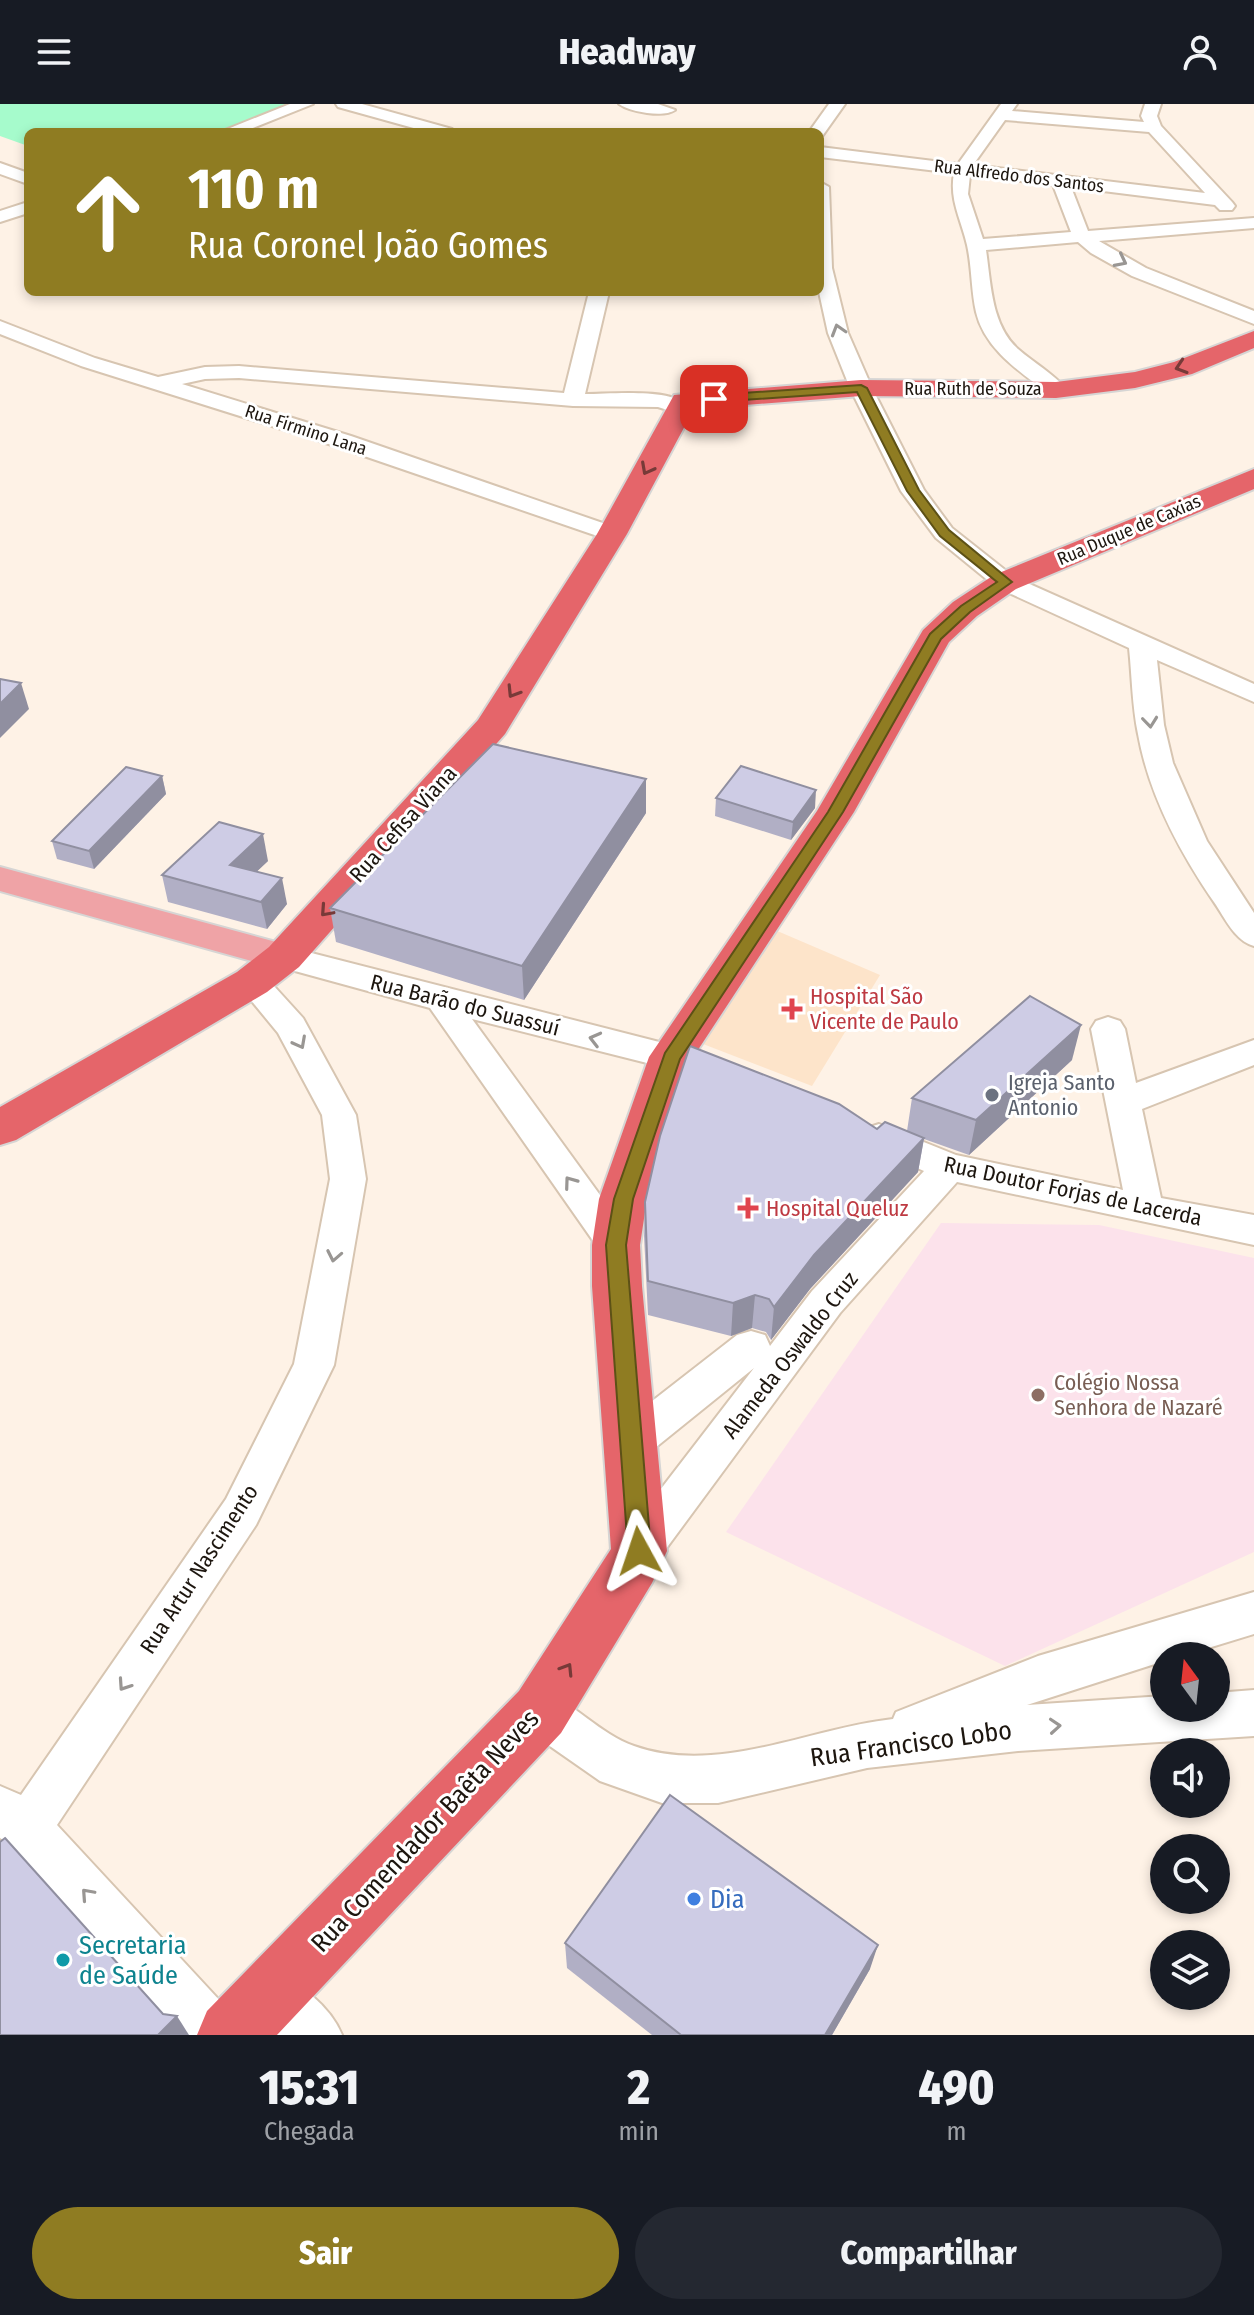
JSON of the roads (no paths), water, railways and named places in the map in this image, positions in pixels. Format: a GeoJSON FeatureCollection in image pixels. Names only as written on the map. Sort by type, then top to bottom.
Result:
{"type":"FeatureCollection","features":[{"type":"Feature","properties":{"kind":"highway","name":"Rua Ruth de Souza"},"geometry":{"type":"LineString","coordinates":[[682,405],[861,388],[1056,390],[1183,368],[1254,339]]}},
{"type":"Feature","properties":{"kind":"highway","name":"Rua Cefisa Viana"},"geometry":{"type":"LineString","coordinates":[[0,1128],[265,965],[492,726],[612,534],[682,405]]}},
{"type":"Feature","properties":{"kind":"highway","name":"Rua Duque de Caxias"},"geometry":{"type":"LineString","coordinates":[[671,1057],[835,812],[935,637],[965,609],[1005,582],[1254,478]]}},
{"type":"Feature","properties":{"kind":"highway"},"geometry":{"type":"LineString","coordinates":[[639,1551],[616,1245],[623,1199],[671,1057]]}},
{"type":"Feature","properties":{"kind":"highway","name":"Rua Comendador Baêta Neves"},"geometry":{"type":"LineString","coordinates":[[250,2015],[540,1712],[639,1551]]}},
{"type":"Feature","properties":{"kind":"main road","name":"Rua Barão do Suassuí"},"geometry":{"type":"LineString","coordinates":[[0,879],[265,965]]}},
{"type":"Feature","properties":{"kind":"street"},"geometry":{"type":"LineString","coordinates":[[239,128],[305,104]]}},
{"type":"Feature","properties":{"kind":"street"},"geometry":{"type":"LineString","coordinates":[[344,104],[431,128]]}},
{"type":"Feature","properties":{"kind":"street"},"geometry":{"type":"LineString","coordinates":[[627,104],[667,112]]}},
{"type":"Feature","properties":{"kind":"street"},"geometry":{"type":"LineString","coordinates":[[820,128],[837,104]]}},
{"type":"Feature","properties":{"kind":"street"},"geometry":{"type":"LineString","coordinates":[[1153,104],[1149,116],[1154,128],[1219,200],[1251,225]]}},
{"type":"Feature","properties":{"kind":"street"},"geometry":{"type":"LineString","coordinates":[[1056,390],[1008,351],[994,333],[986,313],[976,245],[959,194],[963,168],[1005,109],[1154,128]]}},
{"type":"Feature","properties":{"kind":"street","name":"Rua Alfredo dos Santos"},"geometry":{"type":"LineString","coordinates":[[824,152],[1219,200]]}},
{"type":"Feature","properties":{"kind":"street"},"geometry":{"type":"LineString","coordinates":[[0,168],[24,177]]}},
{"type":"Feature","properties":{"kind":"street"},"geometry":{"type":"LineString","coordinates":[[1060,181],[1082,237],[1100,251],[1254,318]]}},
{"type":"Feature","properties":{"kind":"street"},"geometry":{"type":"LineString","coordinates":[[0,217],[24,208]]}},
{"type":"Feature","properties":{"kind":"street"},"geometry":{"type":"LineString","coordinates":[[976,245],[1251,225]]}},
{"type":"Feature","properties":{"kind":"street"},"geometry":{"type":"LineString","coordinates":[[824,276],[838,333],[861,388],[913,491],[944,533],[1005,582],[1254,694]]}},
{"type":"Feature","properties":{"kind":"street"},"geometry":{"type":"LineString","coordinates":[[573,400],[598,296]]}},
{"type":"Feature","properties":{"kind":"street","name":"Rua Firmino Lana"},"geometry":{"type":"LineString","coordinates":[[0,327],[88,362],[258,415],[612,534]]}},
{"type":"Feature","properties":{"kind":"street","name":"Rua Ruth de Souza"},"geometry":{"type":"LineString","coordinates":[[159,383],[205,373],[314,377],[573,400],[661,401],[682,405]]}},
{"type":"Feature","properties":{"kind":"street"},"geometry":{"type":"LineString","coordinates":[[258,415],[314,377]]}},
{"type":"Feature","properties":{"kind":"street"},"geometry":{"type":"LineString","coordinates":[[1142,644],[1152,737],[1177,810],[1208,873],[1254,936]]}},
{"type":"Feature","properties":{"kind":"street","name":"Rua Barão do Suassuí"},"geometry":{"type":"LineString","coordinates":[[265,965],[441,1000],[671,1057]]}},
{"type":"Feature","properties":{"kind":"street","name":"Rua Artur Nascimento"},"geometry":{"type":"LineString","coordinates":[[13,1819],[241,1512],[314,1365],[348,1179],[339,1115],[291,1026],[265,965]]}},
{"type":"Feature","properties":{"kind":"street"},"geometry":{"type":"LineString","coordinates":[[441,1000],[616,1245]]}},
{"type":"Feature","properties":{"kind":"street"},"geometry":{"type":"LineString","coordinates":[[1108,1029],[1144,1206]]}},
{"type":"Feature","properties":{"kind":"street"},"geometry":{"type":"LineString","coordinates":[[1123,1102],[1254,1052]]}},
{"type":"Feature","properties":{"kind":"street"},"geometry":{"type":"LineString","coordinates":[[671,1057],[730,1079]]}},
{"type":"Feature","properties":{"kind":"street","name":"Rua Doutor Forjas de Lacerda"},"geometry":{"type":"LineString","coordinates":[[855,1128],[949,1167],[1254,1230]]}},
{"type":"Feature","properties":{"kind":"street","name":"Alameda Oswaldo Cruz"},"geometry":{"type":"LineString","coordinates":[[639,1551],[826,1302],[949,1167]]}},
{"type":"Feature","properties":{"kind":"street","name":"Alameda Oswaldo Cruz"},"geometry":{"type":"LineString","coordinates":[[630,1443],[751,1347]]}},
{"type":"Feature","properties":{"kind":"street"},"geometry":{"type":"LineString","coordinates":[[867,1745],[1038,1678],[1254,1613]]}},
{"type":"Feature","properties":{"kind":"street","name":"Rua Francisco Lobo"},"geometry":{"type":"LineString","coordinates":[[540,1712],[617,1764],[662,1779],[718,1779],[867,1745],[1018,1728],[1254,1713]]}},
{"type":"Feature","properties":{"kind":"street"},"geometry":{"type":"LineString","coordinates":[[13,1819],[215,2035]]}},
{"type":"Feature","properties":{"kind":"street"},"geometry":{"type":"LineString","coordinates":[[250,2015],[316,2035]]}},
{"type":"Feature","properties":{"kind":"place","name":"Hospital São Vicente de Paulo"},"geometry":{"type":"Point","coordinates":[792,1009]}},
{"type":"Feature","properties":{"kind":"place","name":"Igreja Santo Antonio"},"geometry":{"type":"Point","coordinates":[992,1095]}},
{"type":"Feature","properties":{"kind":"place","name":"Hospital Queluz"},"geometry":{"type":"Point","coordinates":[748,1208]}},
{"type":"Feature","properties":{"kind":"place","name":"Colégio Nossa Senhora de Nazaré"},"geometry":{"type":"Point","coordinates":[1038,1395]}},
{"type":"Feature","properties":{"kind":"place","name":"Dia"},"geometry":{"type":"Point","coordinates":[694,1899]}},
{"type":"Feature","properties":{"kind":"place","name":"Secretaria de Saúde"},"geometry":{"type":"Point","coordinates":[63,1960]}}]}
